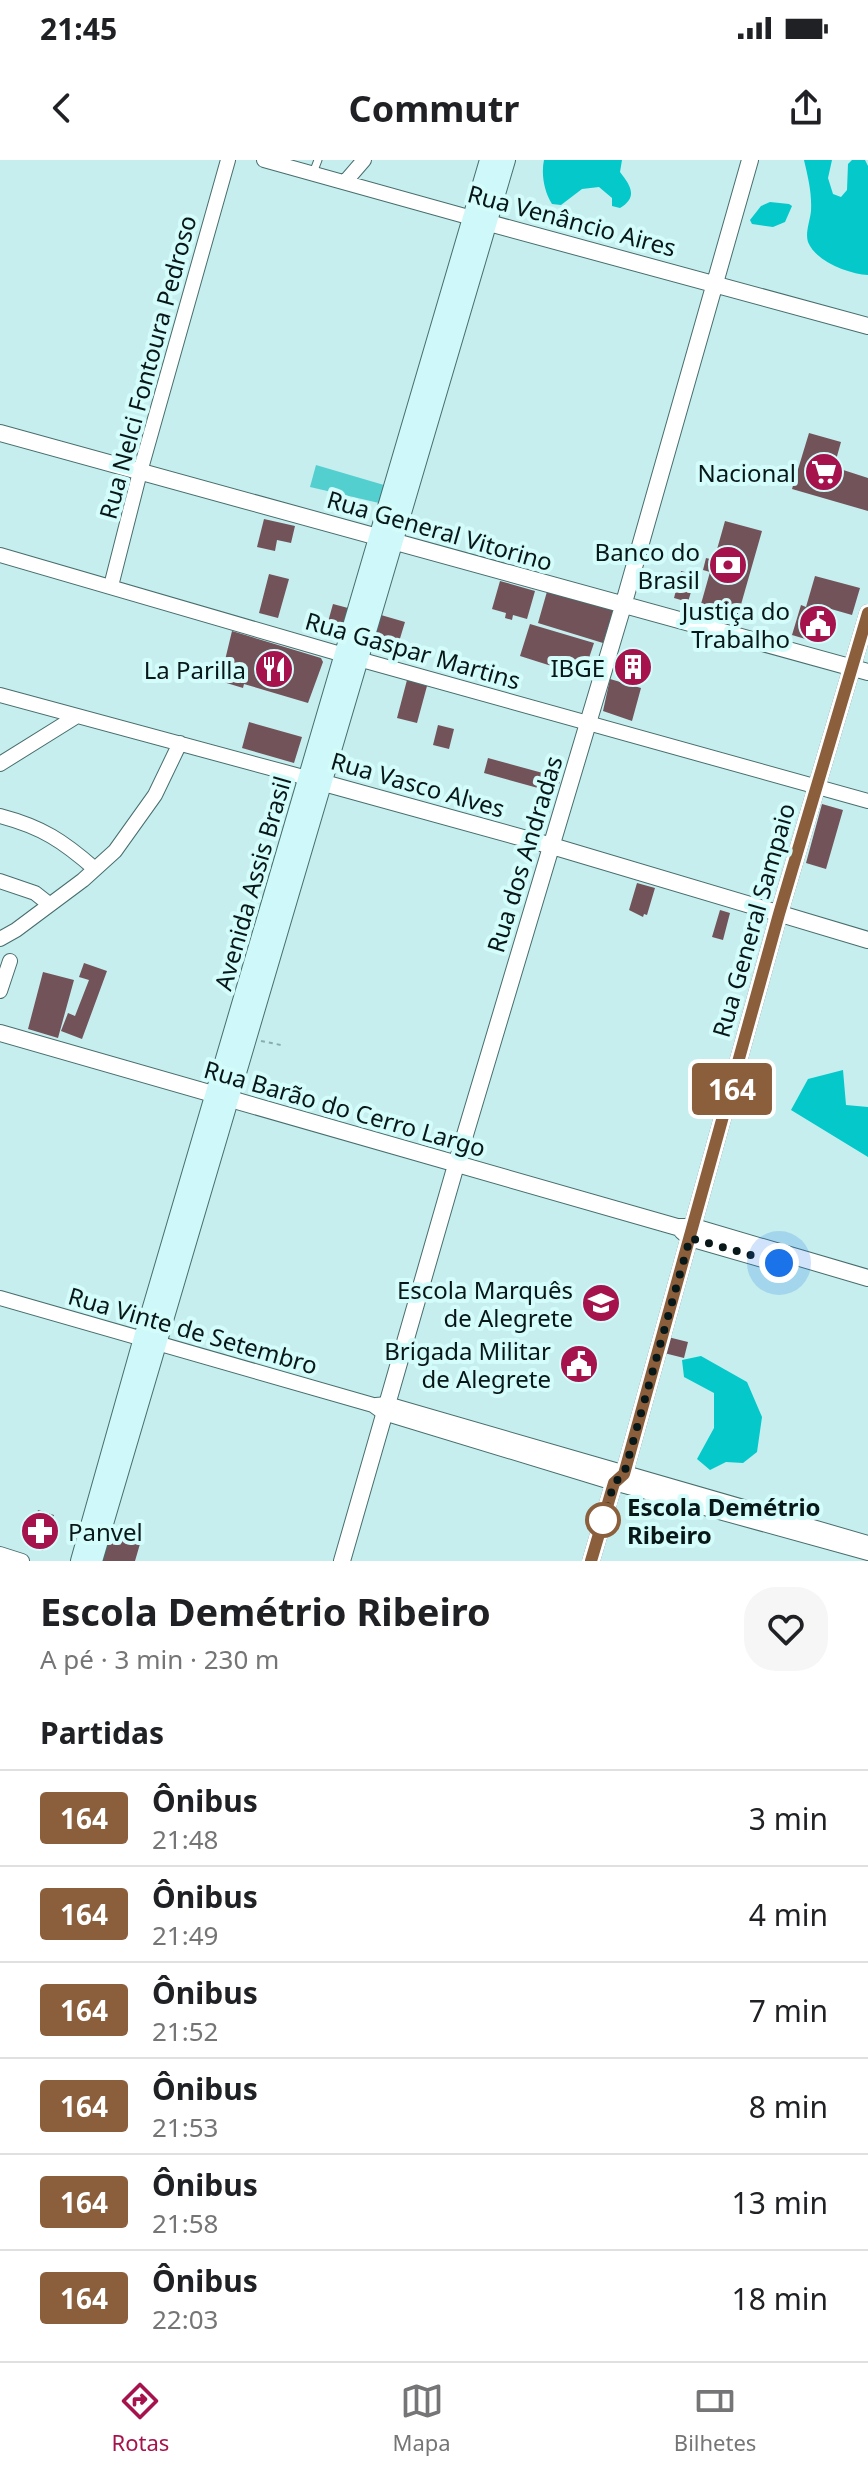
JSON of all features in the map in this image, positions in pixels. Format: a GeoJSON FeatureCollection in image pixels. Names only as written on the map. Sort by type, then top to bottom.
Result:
{"type":"FeatureCollection","features":[{"type":"Feature","properties":{"kind":"main road"},"geometry":{"type":"LineString","coordinates":[[480,221],[489,160]]}},
{"type":"Feature","properties":{"kind":"main road"},"geometry":{"type":"LineString","coordinates":[[480,221],[506,160]]}},
{"type":"Feature","properties":{"kind":"main road","name":"Avenida Assis Brasil"},"geometry":{"type":"LineString","coordinates":[[80,1561],[151,1340],[480,221]]}},
{"type":"Feature","properties":{"kind":"main road","name":"Avenida Assis Brasil"},"geometry":{"type":"LineString","coordinates":[[222,1098],[248,1037],[261,966]]}},
{"type":"Feature","properties":{"kind":"main road","name":"Avenida Assis Brasil"},"geometry":{"type":"LineString","coordinates":[[93,1561],[151,1340]]}},
{"type":"Feature","properties":{"kind":"street","name":"Rua Nelci Fontoura Pedroso"},"geometry":{"type":"LineString","coordinates":[[111,586],[228,160]]}},
{"type":"Feature","properties":{"kind":"street","name":"Rua Venâncio Aires"},"geometry":{"type":"LineString","coordinates":[[264,160],[316,166],[345,182],[868,326]]}},
{"type":"Feature","properties":{"kind":"street"},"geometry":{"type":"LineString","coordinates":[[345,182],[364,160]]}},
{"type":"Feature","properties":{"kind":"street","name":"Rua dos Andradas"},"geometry":{"type":"LineString","coordinates":[[342,1561],[382,1407],[623,606],[750,160]]}},
{"type":"Feature","properties":{"kind":"street","name":"Rua General Vitorino"},"geometry":{"type":"LineString","coordinates":[[0,433],[860,670]]}},
{"type":"Feature","properties":{"kind":"street","name":"Rua Gaspar Martins"},"geometry":{"type":"LineString","coordinates":[[0,555],[351,657],[868,801]]}},
{"type":"Feature","properties":{"kind":"street","name":"Rua General Sampaio"},"geometry":{"type":"LineString","coordinates":[[591,1561],[619,1478],[816,786],[860,670],[868,613]]}},
{"type":"Feature","properties":{"kind":"street","name":"Rua Vasco Alves"},"geometry":{"type":"LineString","coordinates":[[0,695],[552,846],[868,940]]}},
{"type":"Feature","properties":{"kind":"street"},"geometry":{"type":"LineString","coordinates":[[0,764],[77,716]]}},
{"type":"Feature","properties":{"kind":"street"},"geometry":{"type":"LineString","coordinates":[[0,939],[16,930],[115,851],[155,795],[180,743]]}},
{"type":"Feature","properties":{"kind":"street"},"geometry":{"type":"LineString","coordinates":[[0,816],[24,822],[65,842],[95,869]]}},
{"type":"Feature","properties":{"kind":"street"},"geometry":{"type":"LineString","coordinates":[[0,881],[35,893],[49,904]]}},
{"type":"Feature","properties":{"kind":"street"},"geometry":{"type":"LineString","coordinates":[[0,991],[10,961]]}},
{"type":"Feature","properties":{"kind":"street","name":"Rua Barão do Cerro Largo"},"geometry":{"type":"LineString","coordinates":[[0,1033],[687,1231],[868,1278]]}},
{"type":"Feature","properties":{"kind":"street","name":"Rua Barão do Cerro Largo"},"geometry":{"type":"LineString","coordinates":[[687,1231],[868,1289]]}},
{"type":"Feature","properties":{"kind":"street","name":"Rua Vinte de Setembro"},"geometry":{"type":"LineString","coordinates":[[0,1298],[382,1407],[868,1553]]}},
{"type":"Feature","properties":{"kind":"street","name":"Rua Vinte de Setembro"},"geometry":{"type":"LineString","coordinates":[[619,1478],[868,1543]]}},
{"type":"Feature","properties":{"kind":"street"},"geometry":{"type":"LineString","coordinates":[[0,1554],[22,1561]]}},
{"type":"Feature","properties":{"kind":"path"},"geometry":{"type":"LineString","coordinates":[[248,1037],[281,1045]]}},
{"type":"Feature","properties":{"kind":"shaded area"},"geometry":{"type":"Polygon","coordinates":[[[544,160],[622,160],[620,172],[630,187],[629,200],[620,208],[612,206],[612,198],[599,187],[582,189],[561,205],[552,204],[544,182],[544,160]]]}},
{"type":"Feature","properties":{"kind":"shaded area"},"geometry":{"type":"Polygon","coordinates":[[[804,160],[832,160],[828,178],[833,194],[841,197],[847,190],[848,164],[852,160],[865,160],[868,166],[868,275],[834,266],[818,255],[808,242],[811,198],[804,160]]]}},
{"type":"Feature","properties":{"kind":"shaded area"},"geometry":{"type":"Polygon","coordinates":[[[770,202],[792,206],[785,222],[773,227],[752,224],[750,220],[761,206],[770,202]]]}},
{"type":"Feature","properties":{"kind":"shaded area"},"geometry":{"type":"Polygon","coordinates":[[[316,465],[384,485],[379,503],[310,487],[316,465]]]}},
{"type":"Feature","properties":{"kind":"shaded area"},"geometry":{"type":"Polygon","coordinates":[[[843,1070],[846,1105],[868,1107],[868,1157],[791,1110],[808,1079],[843,1070]]]}},
{"type":"Feature","properties":{"kind":"shaded area"},"geometry":{"type":"Polygon","coordinates":[[[701,1356],[747,1382],[762,1417],[757,1452],[743,1463],[726,1462],[710,1470],[697,1459],[714,1428],[714,1393],[684,1377],[682,1360],[701,1356]]]}},
{"type":"Feature","properties":{"kind":"building","name":"Nacional"},"geometry":{"type":"Polygon","coordinates":[[[809,433],[841,442],[834,467],[868,478],[868,511],[792,489],[809,433]]]}},
{"type":"Feature","properties":{"kind":"building"},"geometry":{"type":"Polygon","coordinates":[[[264,519],[295,526],[291,543],[277,540],[275,551],[257,547],[264,519]]]}},
{"type":"Feature","properties":{"kind":"building","name":"Banco do Brasil"},"geometry":{"type":"Polygon","coordinates":[[[725,521],[762,531],[738,615],[701,604],[710,572],[703,570],[706,558],[714,560],[725,521]]]}},
{"type":"Feature","properties":{"kind":"building"},"geometry":{"type":"Polygon","coordinates":[[[681,571],[696,575],[688,602],[674,598],[681,571]]]}},
{"type":"Feature","properties":{"kind":"building"},"geometry":{"type":"Polygon","coordinates":[[[269,574],[289,579],[278,618],[259,613],[269,574]]]}},
{"type":"Feature","properties":{"kind":"building"},"geometry":{"type":"Polygon","coordinates":[[[815,576],[860,588],[852,615],[824,607],[822,611],[828,613],[819,643],[792,635],[801,605],[806,607],[815,576]]]}},
{"type":"Feature","properties":{"kind":"building"},"geometry":{"type":"Polygon","coordinates":[[[500,581],[535,591],[527,619],[513,615],[512,620],[505,618],[506,613],[492,609],[500,581]]]}},
{"type":"Feature","properties":{"kind":"building"},"geometry":{"type":"Polygon","coordinates":[[[548,588],[614,608],[603,643],[538,623],[548,588]]]}},
{"type":"Feature","properties":{"kind":"building"},"geometry":{"type":"Polygon","coordinates":[[[333,604],[348,608],[340,636],[335,639],[324,636],[333,604]]]}},
{"type":"Feature","properties":{"kind":"building"},"geometry":{"type":"Polygon","coordinates":[[[381,615],[405,622],[395,655],[371,648],[381,615]]]}},
{"type":"Feature","properties":{"kind":"building"},"geometry":{"type":"Polygon","coordinates":[[[530,624],[594,643],[583,676],[520,656],[530,624]]]}},
{"type":"Feature","properties":{"kind":"building"},"geometry":{"type":"Polygon","coordinates":[[[232,631],[321,658],[323,662],[308,703],[244,684],[243,688],[220,681],[232,631]]]}},
{"type":"Feature","properties":{"kind":"building","name":"IBGE"},"geometry":{"type":"Polygon","coordinates":[[[619,656],[650,666],[647,677],[616,668],[619,656]]]}},
{"type":"Feature","properties":{"kind":"building"},"geometry":{"type":"Polygon","coordinates":[[[610,679],[641,688],[632,721],[603,711],[610,679]]]}},
{"type":"Feature","properties":{"kind":"building"},"geometry":{"type":"Polygon","coordinates":[[[407,680],[427,686],[417,723],[397,718],[407,680]]]}},
{"type":"Feature","properties":{"kind":"building"},"geometry":{"type":"Polygon","coordinates":[[[249,722],[302,737],[294,763],[242,748],[249,722]]]}},
{"type":"Feature","properties":{"kind":"building"},"geometry":{"type":"Polygon","coordinates":[[[438,725],[454,729],[449,749],[433,745],[438,725]]]}},
{"type":"Feature","properties":{"kind":"building"},"geometry":{"type":"Polygon","coordinates":[[[488,758],[561,778],[556,793],[484,773],[488,758]]]}},
{"type":"Feature","properties":{"kind":"building"},"geometry":{"type":"Polygon","coordinates":[[[822,804],[843,810],[826,869],[806,863],[822,804]]]}},
{"type":"Feature","properties":{"kind":"building"},"geometry":{"type":"Polygon","coordinates":[[[637,883],[655,888],[647,915],[643,917],[629,910],[637,883]]]}},
{"type":"Feature","properties":{"kind":"building"},"geometry":{"type":"Polygon","coordinates":[[[720,910],[730,913],[723,940],[712,937],[720,910]]]}},
{"type":"Feature","properties":{"kind":"building"},"geometry":{"type":"Polygon","coordinates":[[[84,963],[107,971],[82,1039],[61,1031],[68,1013],[75,1016],[89,980],[79,977],[84,963]]]}},
{"type":"Feature","properties":{"kind":"building"},"geometry":{"type":"Polygon","coordinates":[[[43,972],[74,980],[58,1038],[28,1029],[43,972]]]}},
{"type":"Feature","properties":{"kind":"building"},"geometry":{"type":"Polygon","coordinates":[[[668,1337],[688,1342],[684,1358],[664,1353],[668,1337]]]}},
{"type":"Feature","properties":{"kind":"building","name":"Panvel"},"geometry":{"type":"Polygon","coordinates":[[[38,1510],[54,1515],[43,1551],[27,1546],[38,1510]]]}},
{"type":"Feature","properties":{"kind":"building"},"geometry":{"type":"Polygon","coordinates":[[[112,1528],[142,1537],[135,1561],[102,1561],[112,1528]]]}},
{"type":"Feature","properties":{"kind":"bus line","name":"164"},"geometry":{"type":"LineString","coordinates":[[591,1561],[614,1483],[624,1474],[779,914],[868,613]]}},
{"type":"Feature","properties":{"kind":"place","name":"Nacional"},"geometry":{"type":"Point","coordinates":[824,472]}},
{"type":"Feature","properties":{"kind":"place","name":"Banco do Brasil"},"geometry":{"type":"Point","coordinates":[728,565]}},
{"type":"Feature","properties":{"kind":"place","name":"Justiça do Trabalho"},"geometry":{"type":"Point","coordinates":[818,624]}},
{"type":"Feature","properties":{"kind":"place","name":"IBGE"},"geometry":{"type":"Point","coordinates":[633,667]}},
{"type":"Feature","properties":{"kind":"place","name":"La Parilla"},"geometry":{"type":"Point","coordinates":[274,669]}},
{"type":"Feature","properties":{"kind":"place","name":"Escola Marquês de Alegrete"},"geometry":{"type":"Point","coordinates":[601,1303]}},
{"type":"Feature","properties":{"kind":"place","name":"Brigada Militar de Alegrete"},"geometry":{"type":"Point","coordinates":[579,1364]}},
{"type":"Feature","properties":{"kind":"place","name":"Escola Demétrio Ribeiro"},"geometry":{"type":"Point","coordinates":[603,1520]}},
{"type":"Feature","properties":{"kind":"place","name":"Panvel"},"geometry":{"type":"Point","coordinates":[40,1531]}},
{"type":"Feature","properties":{"kind":"route"},"geometry":{"type":"LineString","coordinates":[[603,1520],[614,1483],[624,1474],[690,1238],[779,1263]]}}]}
